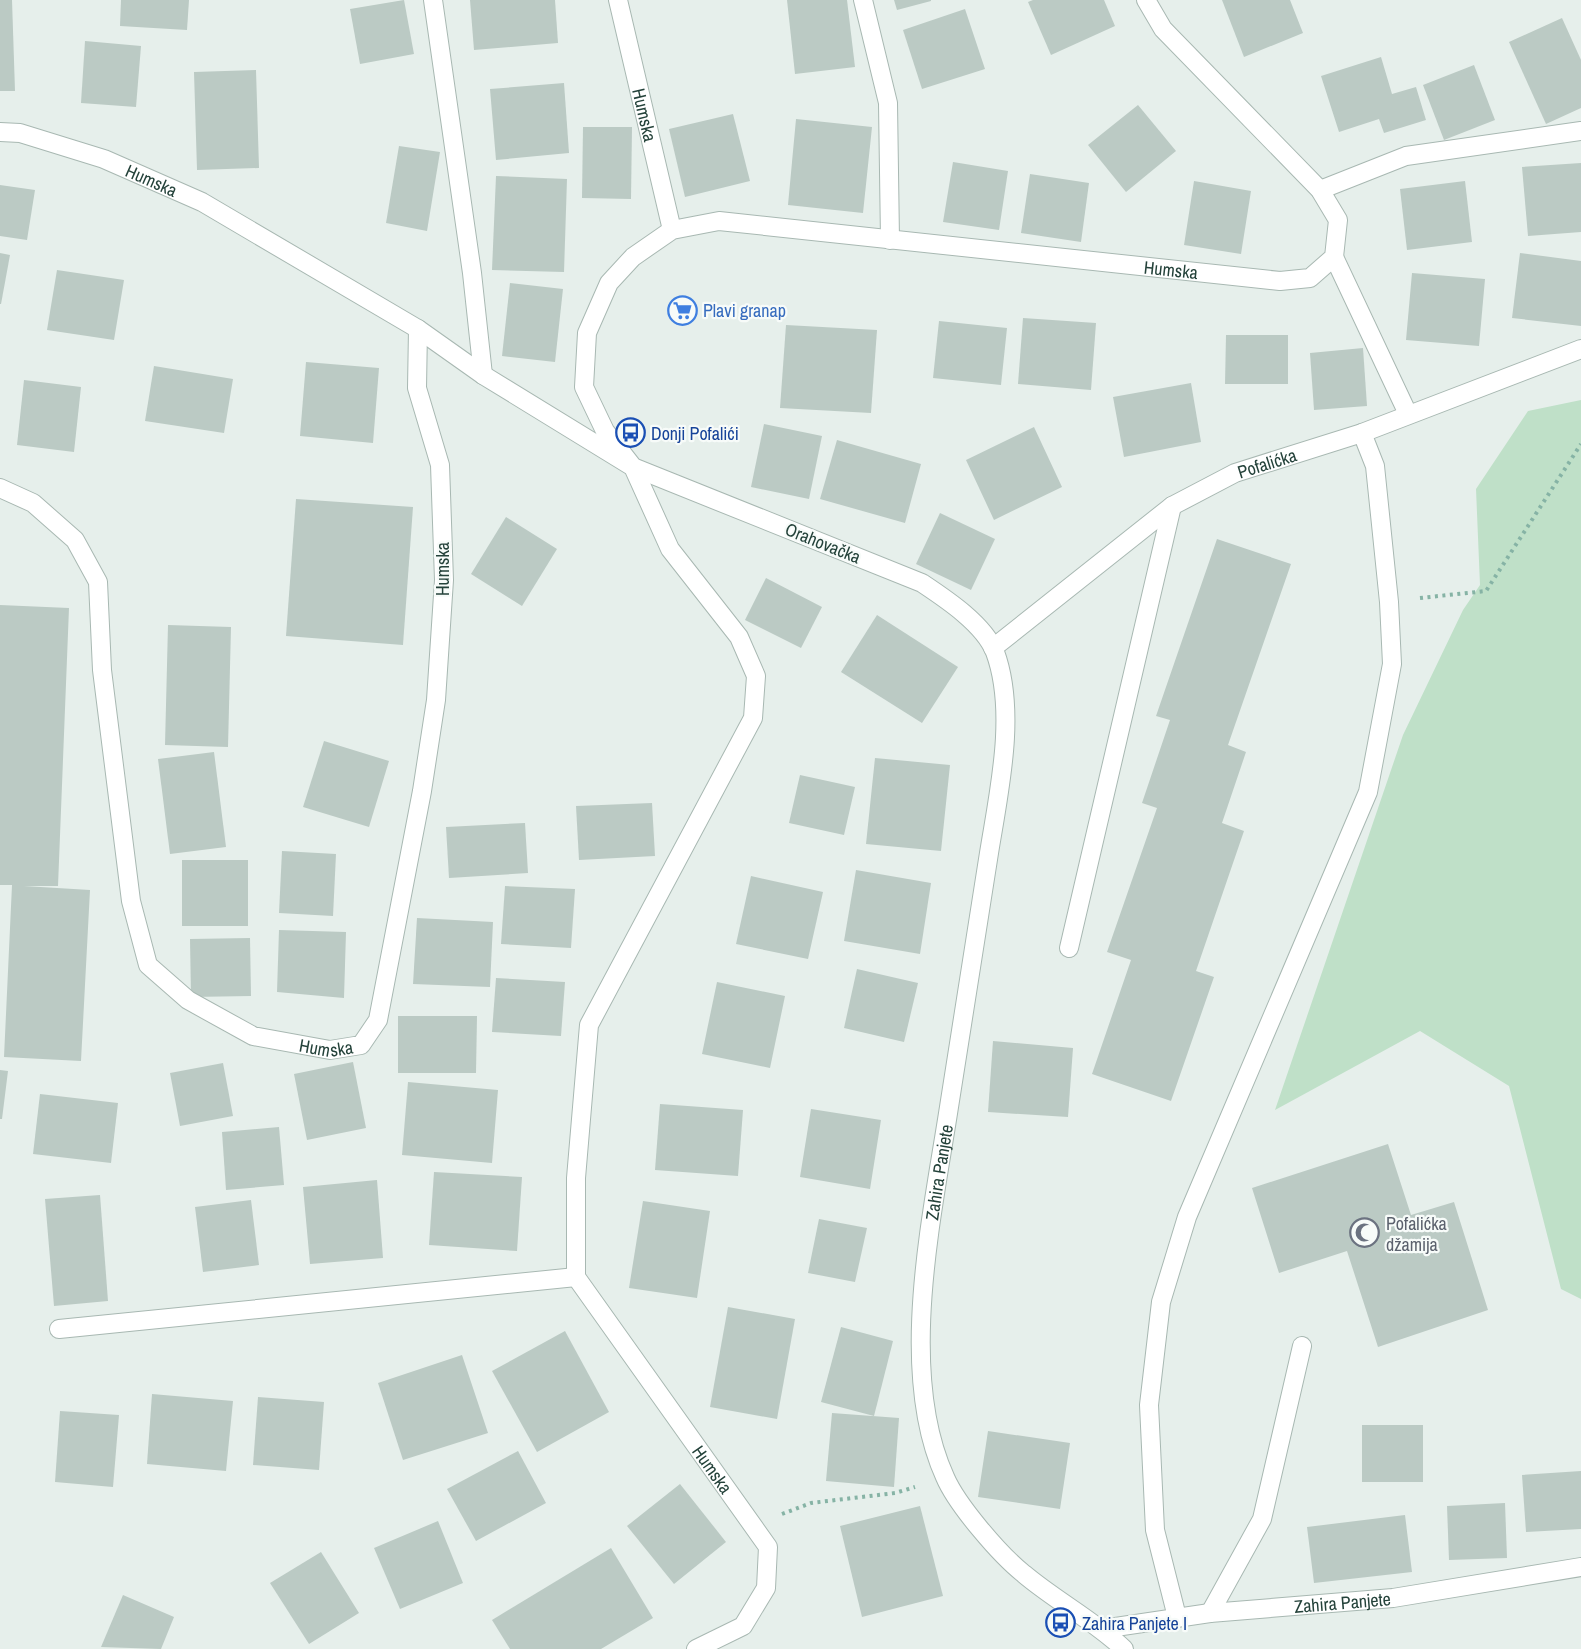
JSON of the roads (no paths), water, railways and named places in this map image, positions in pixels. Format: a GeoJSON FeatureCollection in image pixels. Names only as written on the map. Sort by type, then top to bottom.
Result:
{"type":"FeatureCollection","features":[{"type":"Feature","properties":{"kind":"street"},"geometry":{"type":"LineString","coordinates":[[433,0],[472,273],[483,375]]}},
{"type":"Feature","properties":{"kind":"street","name":"Humska"},"geometry":{"type":"LineString","coordinates":[[618,0],[672,230]]}},
{"type":"Feature","properties":{"kind":"street"},"geometry":{"type":"LineString","coordinates":[[863,0],[888,103],[890,240]]}},
{"type":"Feature","properties":{"kind":"street"},"geometry":{"type":"LineString","coordinates":[[1146,0],[1163,29],[1320,190],[1338,220],[1334,257],[1408,414]]}},
{"type":"Feature","properties":{"kind":"street"},"geometry":{"type":"LineString","coordinates":[[1320,190],[1406,156],[1581,130]]}},
{"type":"Feature","properties":{"kind":"street","name":"Humska"},"geometry":{"type":"LineString","coordinates":[[0,132],[20,133],[104,159],[202,202],[418,330],[483,375],[633,467]]}},
{"type":"Feature","properties":{"kind":"street","name":"Humska"},"geometry":{"type":"LineString","coordinates":[[696,1649],[743,1626],[765,1588],[768,1546],[576,1277],[576,1178],[589,1025],[753,718],[756,676],[739,636],[670,549],[633,467],[605,431],[584,387],[587,333],[609,282],[633,257],[672,230],[719,220],[1280,281],[1311,278],[1334,257]]}},
{"type":"Feature","properties":{"kind":"street","name":"Humska"},"geometry":{"type":"LineString","coordinates":[[0,488],[33,503],[75,540],[98,582],[102,670],[131,901],[148,965],[189,1000],[253,1036],[330,1050],[361,1045],[378,1020],[422,790],[436,700],[444,580],[440,465],[417,388],[418,330]]}},
{"type":"Feature","properties":{"kind":"street","name":"Pofalićka"},"geometry":{"type":"LineString","coordinates":[[993,648],[1172,506],[1235,473],[1362,434],[1408,414],[1581,349]]}},
{"type":"Feature","properties":{"kind":"street"},"geometry":{"type":"LineString","coordinates":[[1177,1617],[1155,1518],[1149,1405],[1161,1302],[1187,1217],[1368,792],[1392,664],[1389,602],[1375,466],[1362,434]]}},
{"type":"Feature","properties":{"kind":"street","name":"Orahovačka"},"geometry":{"type":"LineString","coordinates":[[633,467],[922,583],[961,610],[993,648]]}},
{"type":"Feature","properties":{"kind":"street"},"geometry":{"type":"LineString","coordinates":[[1069,948],[1172,506]]}},
{"type":"Feature","properties":{"kind":"street","name":"Zahira Panjete"},"geometry":{"type":"LineString","coordinates":[[993,648],[1003,679],[1002,767],[938,1179],[921,1311],[923,1409],[945,1478],[969,1514],[1022,1573],[1102,1629],[1124,1649]]}},
{"type":"Feature","properties":{"kind":"street"},"geometry":{"type":"LineString","coordinates":[[58,1329],[576,1277]]}},
{"type":"Feature","properties":{"kind":"street"},"geometry":{"type":"LineString","coordinates":[[1210,1613],[1262,1519],[1302,1346]]}},
{"type":"Feature","properties":{"kind":"street","name":"Zahira Panjete"},"geometry":{"type":"LineString","coordinates":[[1102,1629],[1210,1613],[1393,1598],[1581,1567]]}},
{"type":"Feature","properties":{"kind":"place","name":"Plavi granap"},"geometry":{"type":"Point","coordinates":[682,310]}},
{"type":"Feature","properties":{"kind":"place","name":"Donji Pofalići"},"geometry":{"type":"Point","coordinates":[630,433]}},
{"type":"Feature","properties":{"kind":"place","name":"Pofalićka džamija"},"geometry":{"type":"Point","coordinates":[1365,1233]}},
{"type":"Feature","properties":{"kind":"place","name":"Zahira Panjete I"},"geometry":{"type":"Point","coordinates":[1061,1623]}}]}
